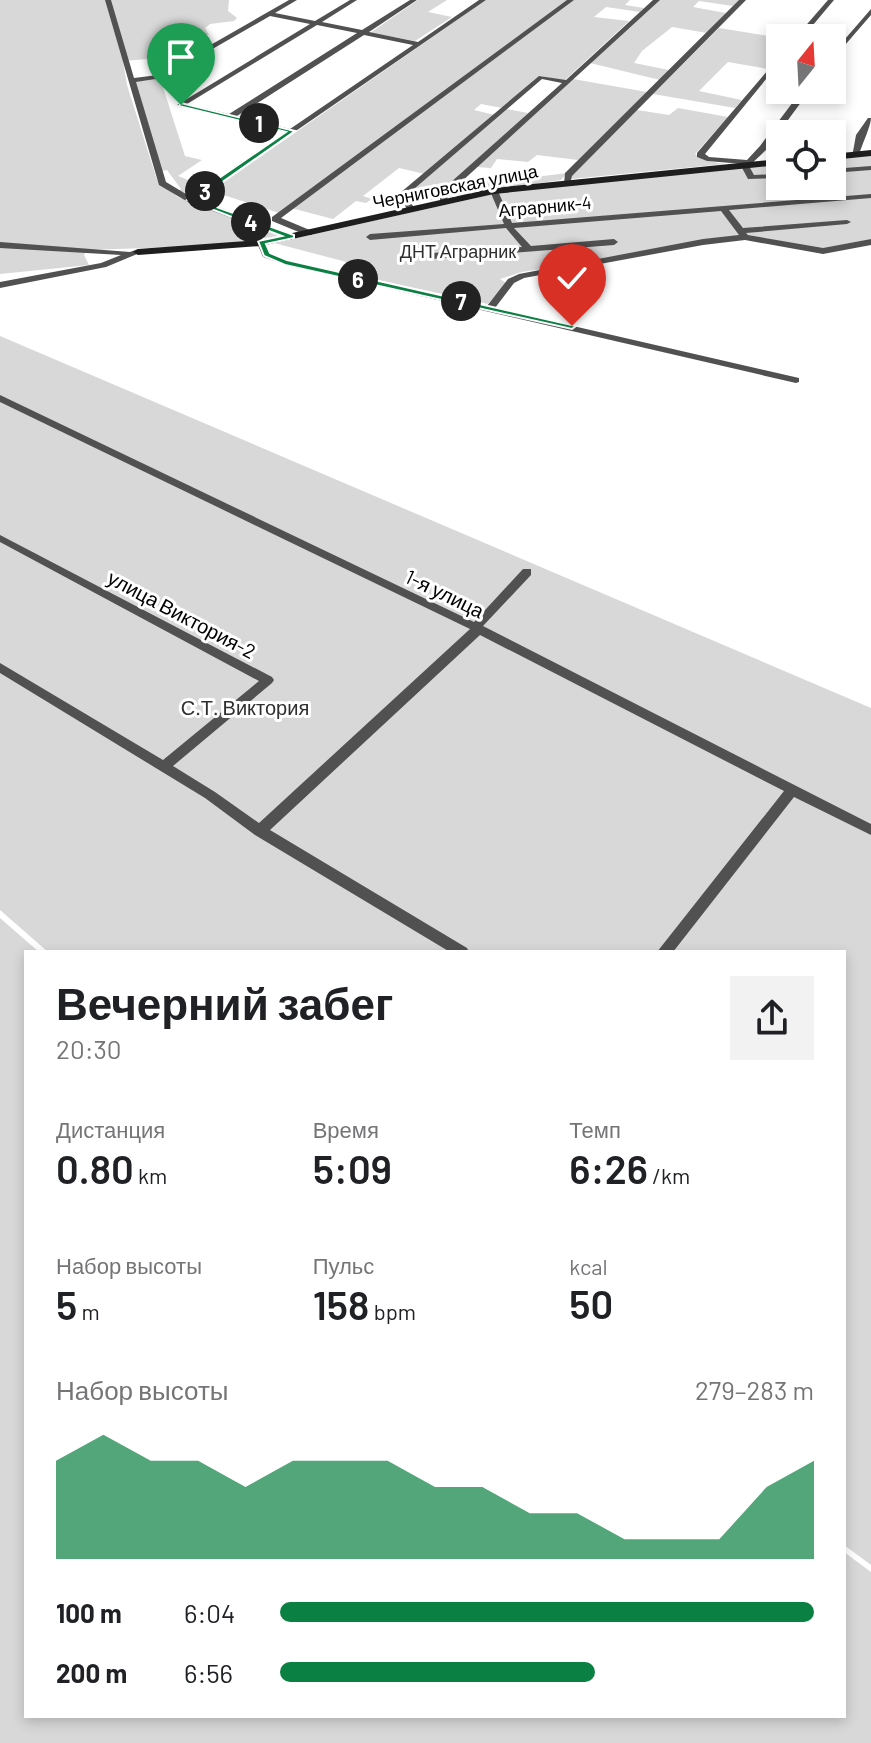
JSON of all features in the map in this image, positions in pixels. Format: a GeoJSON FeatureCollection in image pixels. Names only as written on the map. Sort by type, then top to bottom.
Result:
{"type":"FeatureCollection","features":[{"type":"Feature","properties":{"kind":"street"},"geometry":{"type":"LineString","coordinates":[[108,0],[162,183],[191,200],[291,237]]}},
{"type":"Feature","properties":{"kind":"street"},"geometry":{"type":"LineString","coordinates":[[131,80],[160,77],[294,0]]}},
{"type":"Feature","properties":{"kind":"street"},"geometry":{"type":"LineString","coordinates":[[291,131],[181,105],[354,0]]}},
{"type":"Feature","properties":{"kind":"street"},"geometry":{"type":"LineString","coordinates":[[230,117],[414,0]]}},
{"type":"Feature","properties":{"kind":"street"},"geometry":{"type":"LineString","coordinates":[[191,200],[483,0]]}},
{"type":"Feature","properties":{"kind":"street"},"geometry":{"type":"LineString","coordinates":[[309,233],[275,219],[571,0]]}},
{"type":"Feature","properties":{"kind":"street"},"geometry":{"type":"LineString","coordinates":[[444,200],[444,193],[657,0]]}},
{"type":"Feature","properties":{"kind":"street"},"geometry":{"type":"LineString","coordinates":[[567,182],[568,175],[743,0]]}},
{"type":"Feature","properties":{"kind":"street"},"geometry":{"type":"LineString","coordinates":[[810,24],[831,0]]}},
{"type":"Feature","properties":{"kind":"street"},"geometry":{"type":"LineString","coordinates":[[846,41],[871,11]]}},
{"type":"Feature","properties":{"kind":"street"},"geometry":{"type":"LineString","coordinates":[[269,14],[419,44]]}},
{"type":"Feature","properties":{"kind":"street"},"geometry":{"type":"LineString","coordinates":[[747,164],[707,159],[700,155],[766,75]]}},
{"type":"Feature","properties":{"kind":"street"},"geometry":{"type":"LineString","coordinates":[[410,208],[403,195],[541,77],[567,82]]}},
{"type":"Feature","properties":{"kind":"street"},"geometry":{"type":"LineString","coordinates":[[747,164],[795,104]]}},
{"type":"Feature","properties":{"kind":"street"},"geometry":{"type":"LineString","coordinates":[[855,155],[860,135],[871,120]]}},
{"type":"Feature","properties":{"kind":"street"},"geometry":{"type":"LineString","coordinates":[[846,156],[871,153]]}},
{"type":"Feature","properties":{"kind":"street","name":"Черниговская улица"},"geometry":{"type":"LineString","coordinates":[[138,252],[261,243],[494,191],[766,163]]}},
{"type":"Feature","properties":{"kind":"street"},"geometry":{"type":"LineString","coordinates":[[747,164],[751,177],[766,176]]}},
{"type":"Feature","properties":{"kind":"street"},"geometry":{"type":"LineString","coordinates":[[846,170],[871,168]]}},
{"type":"Feature","properties":{"kind":"street"},"geometry":{"type":"LineString","coordinates":[[494,191],[504,209],[506,225],[530,249]]}},
{"type":"Feature","properties":{"kind":"street","name":"Аграрник-4"},"geometry":{"type":"LineString","coordinates":[[370,237],[871,196]]}},
{"type":"Feature","properties":{"kind":"street"},"geometry":{"type":"LineString","coordinates":[[723,208],[742,234],[823,251],[871,242]]}},
{"type":"Feature","properties":{"kind":"street"},"geometry":{"type":"LineString","coordinates":[[490,308],[511,281],[533,273],[742,234],[847,222]]}},
{"type":"Feature","properties":{"kind":"street"},"geometry":{"type":"LineString","coordinates":[[432,256],[614,242]]}},
{"type":"Feature","properties":{"kind":"street"},"geometry":{"type":"LineString","coordinates":[[261,243],[266,255],[285,262],[796,380]]}},
{"type":"Feature","properties":{"kind":"street"},"geometry":{"type":"LineString","coordinates":[[0,245],[103,253],[138,252]]}},
{"type":"Feature","properties":{"kind":"street"},"geometry":{"type":"LineString","coordinates":[[0,285],[103,265],[138,252]]}},
{"type":"Feature","properties":{"kind":"street","name":"1-я улица"},"geometry":{"type":"LineString","coordinates":[[0,398],[477,628],[871,830]]}},
{"type":"Feature","properties":{"kind":"street","name":"улица Виктория-2"},"geometry":{"type":"LineString","coordinates":[[0,538],[268,680],[163,767]]}},
{"type":"Feature","properties":{"kind":"street"},"geometry":{"type":"LineString","coordinates":[[260,831],[477,628],[527,572]]}},
{"type":"Feature","properties":{"kind":"street"},"geometry":{"type":"LineString","coordinates":[[0,667],[260,831],[459,950]]}},
{"type":"Feature","properties":{"kind":"street"},"geometry":{"type":"LineString","coordinates":[[666,950],[793,789]]}},
{"type":"Feature","properties":{"kind":"green space"},"geometry":{"type":"Polygon","coordinates":[[[0,0],[229,0],[228,11],[237,18],[234,21],[210,24],[205,28],[209,35],[185,37],[189,41],[148,46],[169,45],[174,57],[123,61],[127,85],[157,180],[178,197],[279,236],[206,246],[87,250],[84,255],[89,265],[0,274],[0,0]]]}},
{"type":"Feature","properties":{"kind":"green space"},"geometry":{"type":"Polygon","coordinates":[[[418,0],[447,0],[428,12],[452,17],[415,41],[370,33],[418,0]]]}},
{"type":"Feature","properties":{"kind":"green space"},"geometry":{"type":"Polygon","coordinates":[[[486,0],[630,0],[625,5],[644,8],[640,12],[606,7],[594,17],[629,21],[564,81],[541,76],[502,108],[481,104],[474,110],[495,115],[425,174],[399,168],[363,196],[372,199],[366,203],[356,201],[333,219],[287,207],[279,213],[211,191],[486,0]]]}},
{"type":"Feature","properties":{"kind":"green space"},"geometry":{"type":"Polygon","coordinates":[[[659,0],[739,0],[733,6],[699,1],[693,7],[726,13],[707,33],[672,27],[642,51],[634,63],[669,70],[660,80],[590,63],[659,0]]]}},
{"type":"Feature","properties":{"kind":"green space"},"geometry":{"type":"Polygon","coordinates":[[[719,28],[766,36],[766,69],[728,62],[699,91],[742,100],[735,108],[653,94],[719,28]]]}},
{"type":"Feature","properties":{"kind":"green space"},"geometry":{"type":"Polygon","coordinates":[[[160,78],[185,156],[202,160],[178,176],[206,187],[192,195],[178,191],[181,189],[167,170],[162,171],[135,82],[160,78]]]}},
{"type":"Feature","properties":{"kind":"green space"},"geometry":{"type":"Polygon","coordinates":[[[573,79],[647,92],[578,160],[537,155],[528,162],[497,159],[491,168],[476,167],[573,79]]]}},
{"type":"Feature","properties":{"kind":"green space"},"geometry":{"type":"Polygon","coordinates":[[[678,108],[728,117],[695,154],[708,161],[725,164],[571,179],[573,172],[637,110],[669,115],[678,108]]]}},
{"type":"Feature","properties":{"kind":"green space"},"geometry":{"type":"Polygon","coordinates":[[[506,109],[528,113],[438,199],[412,204],[408,199],[412,190],[506,109]]]}},
{"type":"Feature","properties":{"kind":"green space","name":"ДНТ Аграрник"},"geometry":{"type":"Polygon","coordinates":[[[871,155],[871,239],[820,249],[748,235],[522,272],[500,279],[506,283],[488,304],[369,278],[377,270],[274,243],[503,192],[766,165],[766,200],[846,200],[846,157],[871,155]]]}},
{"type":"Feature","properties":{"kind":"green space"},"geometry":{"type":"Polygon","coordinates":[[[567,173],[561,180],[448,197],[462,181],[505,181],[567,173]]]}},
{"type":"Feature","properties":{"kind":"green space","name":"С.Т. Виктория"},"geometry":{"type":"Polygon","coordinates":[[[0,336],[871,708],[871,1565],[846,1546],[846,950],[46,950],[0,910],[0,336]]]}},
{"type":"Feature","properties":{"kind":"green space"},"geometry":{"type":"Polygon","coordinates":[[[0,918],[37,950],[24,950],[24,1718],[846,1718],[846,1553],[871,1572],[871,1743],[0,1743],[0,918]]]}},
{"type":"Feature","properties":{"kind":"route"},"geometry":{"type":"LineString","coordinates":[[181,105],[291,131],[191,200],[291,237],[261,243],[266,255],[285,262],[572,326]]}}]}
